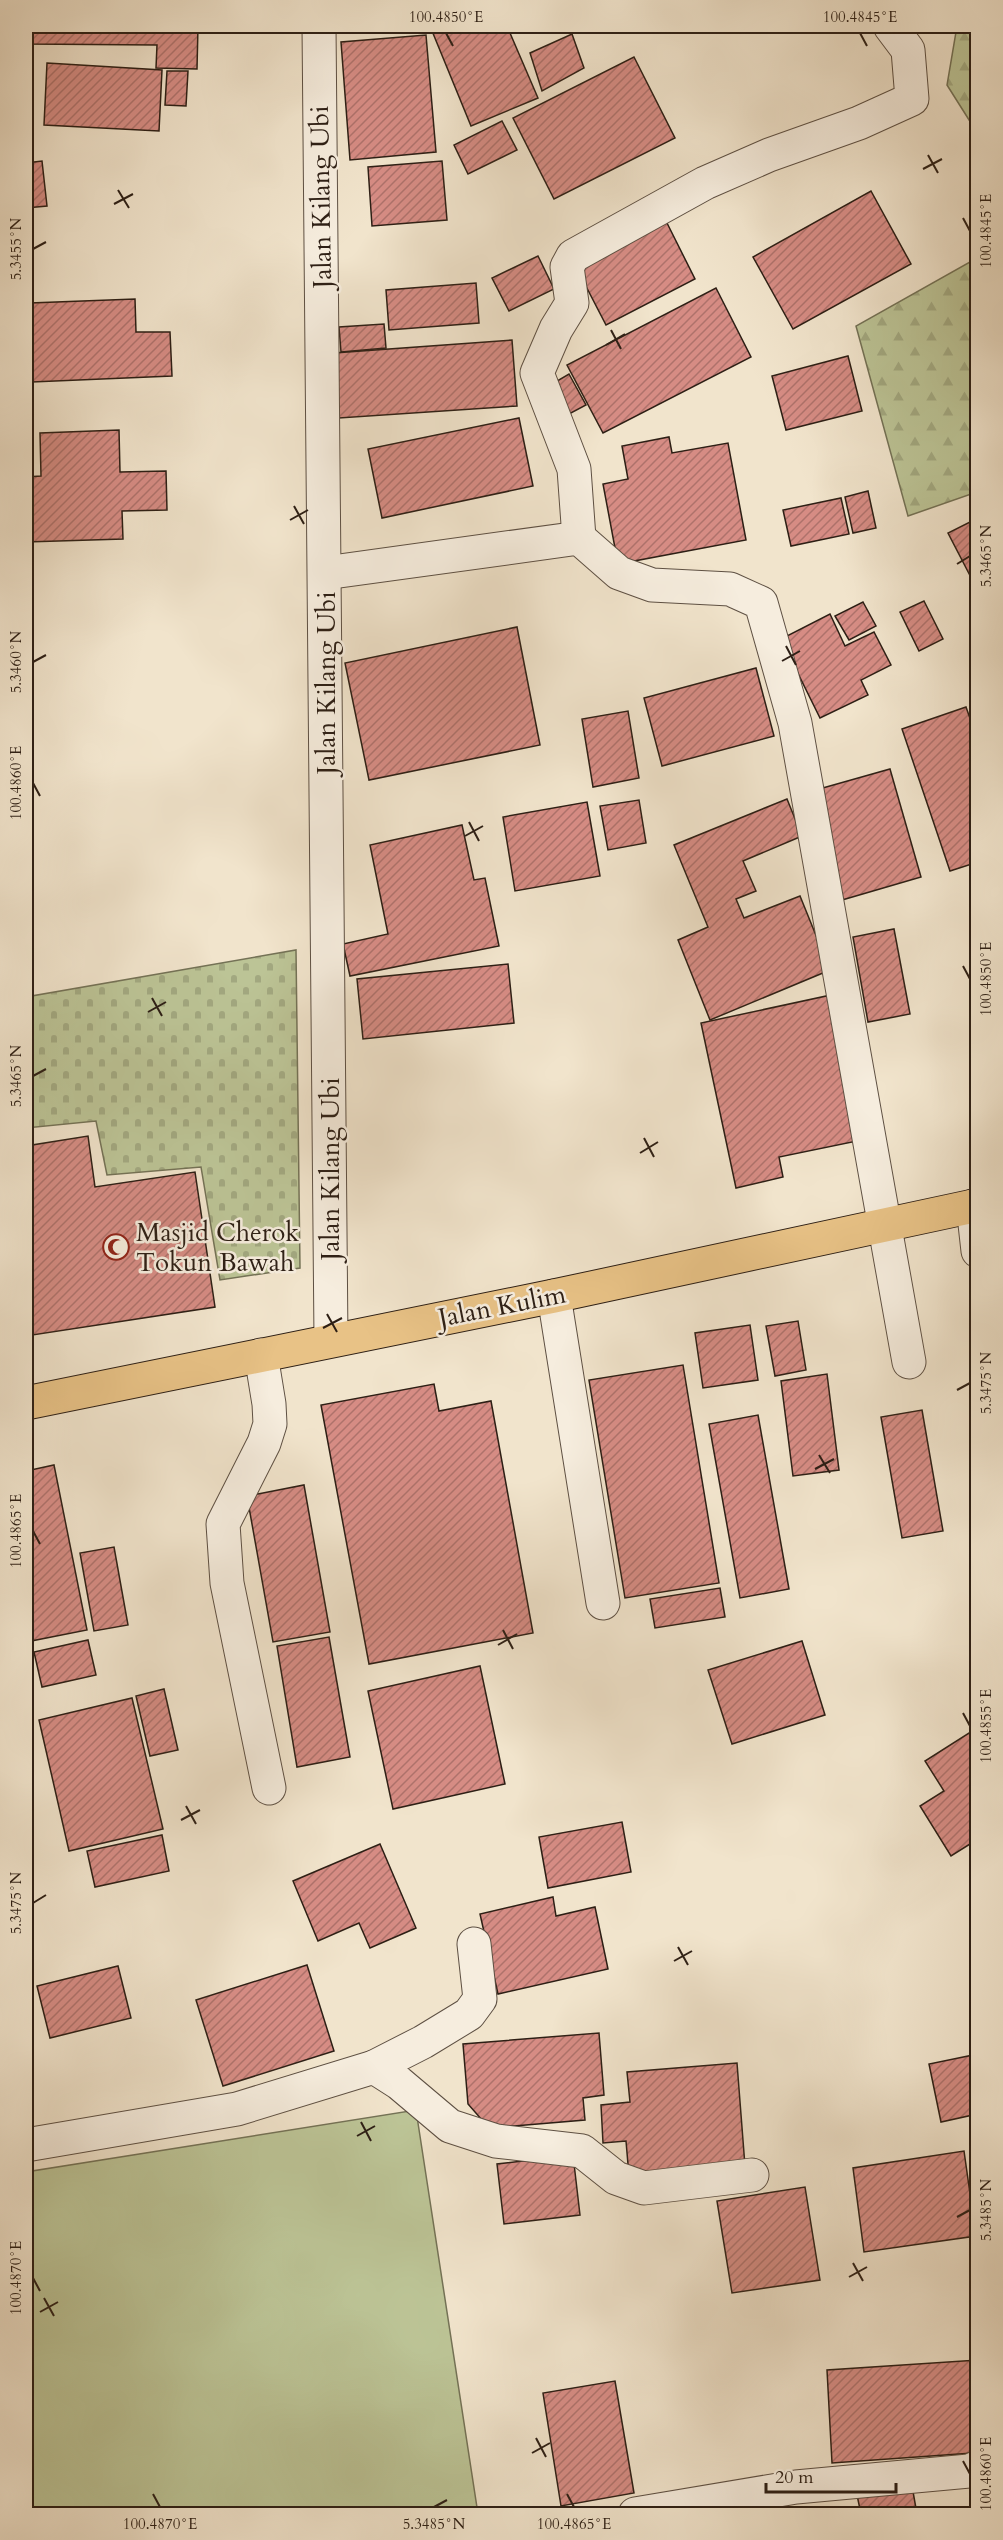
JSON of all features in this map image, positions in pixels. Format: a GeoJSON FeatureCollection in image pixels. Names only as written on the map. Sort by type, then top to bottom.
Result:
{"type":"FeatureCollection","features":[{"type":"Feature","properties":{"kind":"main road","name":"Jalan Kulim"},"geometry":{"type":"LineString","coordinates":[[26,1403],[554,1296],[975,1206]]}},
{"type":"Feature","properties":{"kind":"street","name":"Jalan Kilang Ubi"},"geometry":{"type":"LineString","coordinates":[[319,26],[331,1340]]}},
{"type":"Feature","properties":{"kind":"street"},"geometry":{"type":"LineString","coordinates":[[890,26],[908,50],[912,99],[859,123],[769,155],[705,183],[573,256],[567,267],[572,303],[556,329],[537,373],[574,468],[579,538],[619,573],[652,585],[730,589],[761,603],[795,723],[909,1362]]}},
{"type":"Feature","properties":{"kind":"street"},"geometry":{"type":"LineString","coordinates":[[325,573],[579,538]]}},
{"type":"Feature","properties":{"kind":"street"},"geometry":{"type":"LineString","coordinates":[[975,1206],[978,1251]]}},
{"type":"Feature","properties":{"kind":"street"},"geometry":{"type":"LineString","coordinates":[[554,1296],[603,1603]]}},
{"type":"Feature","properties":{"kind":"street"},"geometry":{"type":"LineString","coordinates":[[261,1355],[270,1424],[264,1443],[223,1524],[227,1583],[269,1788]]}},
{"type":"Feature","properties":{"kind":"street"},"geometry":{"type":"LineString","coordinates":[[26,2145],[237,2109],[374,2067],[423,2042],[469,2014],[480,1999],[474,1944]]}},
{"type":"Feature","properties":{"kind":"street"},"geometry":{"type":"LineString","coordinates":[[374,2067],[399,2083],[450,2126],[496,2141],[582,2151],[616,2178],[644,2188],[752,2175]]}},
{"type":"Feature","properties":{"kind":"street"},"geometry":{"type":"LineString","coordinates":[[642,2514],[796,2487],[969,2471],[978,2467]]}},
{"type":"Feature","properties":{"kind":"green space"},"geometry":{"type":"Polygon","coordinates":[[[957,26],[977,26],[977,121],[971,123],[947,85],[957,26]]]}},
{"type":"Feature","properties":{"kind":"green space"},"geometry":{"type":"Polygon","coordinates":[[[977,258],[977,492],[908,516],[856,326],[977,258]]]}},
{"type":"Feature","properties":{"kind":"green space"},"geometry":{"type":"Polygon","coordinates":[[[296,950],[300,1268],[220,1280],[201,1167],[107,1175],[96,1121],[26,1128],[26,997],[296,950]]]}},
{"type":"Feature","properties":{"kind":"green space"},"geometry":{"type":"Polygon","coordinates":[[[416,2110],[478,2514],[26,2514],[26,2172],[416,2110]]]}},
{"type":"Feature","properties":{"kind":"building"},"geometry":{"type":"Polygon","coordinates":[[[26,26],[198,26],[197,69],[156,68],[157,45],[26,44],[26,26]]]}},
{"type":"Feature","properties":{"kind":"building"},"geometry":{"type":"Polygon","coordinates":[[[430,26],[507,26],[538,98],[471,126],[430,26]]]}},
{"type":"Feature","properties":{"kind":"building"},"geometry":{"type":"Polygon","coordinates":[[[572,34],[584,68],[542,91],[530,53],[572,34]]]}},
{"type":"Feature","properties":{"kind":"building"},"geometry":{"type":"Polygon","coordinates":[[[426,35],[436,152],[350,160],[341,42],[426,35]]]}},
{"type":"Feature","properties":{"kind":"building"},"geometry":{"type":"Polygon","coordinates":[[[634,57],[675,138],[554,199],[513,118],[634,57]]]}},
{"type":"Feature","properties":{"kind":"building"},"geometry":{"type":"Polygon","coordinates":[[[47,63],[162,70],[159,131],[44,125],[47,63]]]}},
{"type":"Feature","properties":{"kind":"building"},"geometry":{"type":"Polygon","coordinates":[[[167,71],[188,71],[186,106],[165,105],[167,71]]]}},
{"type":"Feature","properties":{"kind":"building"},"geometry":{"type":"Polygon","coordinates":[[[502,121],[517,150],[468,174],[454,145],[502,121]]]}},
{"type":"Feature","properties":{"kind":"building"},"geometry":{"type":"Polygon","coordinates":[[[42,161],[47,206],[26,208],[26,163],[42,161]]]}},
{"type":"Feature","properties":{"kind":"building"},"geometry":{"type":"Polygon","coordinates":[[[442,161],[447,220],[372,226],[368,167],[442,161]]]}},
{"type":"Feature","properties":{"kind":"building"},"geometry":{"type":"Polygon","coordinates":[[[871,191],[911,264],[793,329],[753,257],[871,191]]]}},
{"type":"Feature","properties":{"kind":"building"},"geometry":{"type":"Polygon","coordinates":[[[664,217],[695,279],[606,325],[574,263],[664,217]]]}},
{"type":"Feature","properties":{"kind":"building"},"geometry":{"type":"Polygon","coordinates":[[[538,256],[554,289],[509,311],[492,278],[538,256]]]}},
{"type":"Feature","properties":{"kind":"building"},"geometry":{"type":"Polygon","coordinates":[[[476,283],[479,323],[389,330],[386,290],[476,283]]]}},
{"type":"Feature","properties":{"kind":"building"},"geometry":{"type":"Polygon","coordinates":[[[716,288],[751,357],[603,433],[567,365],[716,288]]]}},
{"type":"Feature","properties":{"kind":"building"},"geometry":{"type":"Polygon","coordinates":[[[135,299],[136,332],[170,332],[172,376],[32,382],[30,303],[135,299]]]}},
{"type":"Feature","properties":{"kind":"building"},"geometry":{"type":"Polygon","coordinates":[[[384,324],[386,348],[341,352],[339,327],[384,324]]]}},
{"type":"Feature","properties":{"kind":"building"},"geometry":{"type":"Polygon","coordinates":[[[512,340],[517,406],[339,418],[334,353],[512,340]]]}},
{"type":"Feature","properties":{"kind":"building"},"geometry":{"type":"Polygon","coordinates":[[[848,356],[862,411],[786,430],[772,376],[848,356]]]}},
{"type":"Feature","properties":{"kind":"building"},"geometry":{"type":"Polygon","coordinates":[[[569,374],[586,405],[569,414],[552,384],[569,374]]]}},
{"type":"Feature","properties":{"kind":"building"},"geometry":{"type":"Polygon","coordinates":[[[519,418],[533,486],[382,518],[368,449],[519,418]]]}},
{"type":"Feature","properties":{"kind":"building"},"geometry":{"type":"Polygon","coordinates":[[[119,430],[120,472],[166,471],[167,510],[122,511],[123,539],[26,542],[26,477],[41,476],[40,433],[119,430]]]}},
{"type":"Feature","properties":{"kind":"building"},"geometry":{"type":"Polygon","coordinates":[[[669,437],[672,453],[728,443],[746,540],[618,564],[603,484],[628,479],[622,446],[669,437]]]}},
{"type":"Feature","properties":{"kind":"building"},"geometry":{"type":"Polygon","coordinates":[[[868,491],[876,528],[853,533],[845,497],[868,491]]]}},
{"type":"Feature","properties":{"kind":"building"},"geometry":{"type":"Polygon","coordinates":[[[841,498],[849,534],[791,546],[783,510],[841,498]]]}},
{"type":"Feature","properties":{"kind":"building"},"geometry":{"type":"Polygon","coordinates":[[[978,518],[978,591],[948,533],[978,518]]]}},
{"type":"Feature","properties":{"kind":"building"},"geometry":{"type":"Polygon","coordinates":[[[924,601],[943,639],[919,651],[900,612],[924,601]]]}},
{"type":"Feature","properties":{"kind":"building"},"geometry":{"type":"Polygon","coordinates":[[[863,602],[876,626],[849,640],[835,616],[863,602]]]}},
{"type":"Feature","properties":{"kind":"building"},"geometry":{"type":"Polygon","coordinates":[[[830,614],[845,646],[874,632],[891,665],[861,680],[868,695],[820,718],[781,639],[830,614]]]}},
{"type":"Feature","properties":{"kind":"building"},"geometry":{"type":"Polygon","coordinates":[[[517,627],[540,745],[369,780],[345,663],[517,627]]]}},
{"type":"Feature","properties":{"kind":"building"},"geometry":{"type":"Polygon","coordinates":[[[756,668],[774,736],[662,766],[644,698],[756,668]]]}},
{"type":"Feature","properties":{"kind":"building"},"geometry":{"type":"Polygon","coordinates":[[[966,707],[978,741],[978,862],[950,871],[902,729],[966,707]]]}},
{"type":"Feature","properties":{"kind":"building"},"geometry":{"type":"Polygon","coordinates":[[[628,711],[639,778],[593,787],[582,719],[628,711]]]}},
{"type":"Feature","properties":{"kind":"building"},"geometry":{"type":"Polygon","coordinates":[[[890,769],[921,877],[842,900],[812,791],[890,769]]]}},
{"type":"Feature","properties":{"kind":"building"},"geometry":{"type":"Polygon","coordinates":[[[787,799],[802,836],[743,861],[756,891],[736,899],[744,918],[800,896],[830,970],[710,1020],[678,940],[708,927],[674,845],[787,799]]]}},
{"type":"Feature","properties":{"kind":"building"},"geometry":{"type":"Polygon","coordinates":[[[639,800],[646,843],[608,850],[600,806],[639,800]]]}},
{"type":"Feature","properties":{"kind":"building"},"geometry":{"type":"Polygon","coordinates":[[[587,802],[600,876],[515,891],[503,817],[587,802]]]}},
{"type":"Feature","properties":{"kind":"building"},"geometry":{"type":"Polygon","coordinates":[[[462,825],[474,880],[485,878],[499,946],[350,976],[343,944],[388,934],[370,845],[462,825]]]}},
{"type":"Feature","properties":{"kind":"building"},"geometry":{"type":"Polygon","coordinates":[[[894,929],[910,1014],[868,1022],[853,937],[894,929]]]}},
{"type":"Feature","properties":{"kind":"building"},"geometry":{"type":"Polygon","coordinates":[[[508,964],[514,1023],[363,1039],[357,979],[508,964]]]}},
{"type":"Feature","properties":{"kind":"building"},"geometry":{"type":"Polygon","coordinates":[[[831,995],[862,1140],[779,1157],[783,1177],[736,1188],[701,1023],[831,995]]]}},
{"type":"Feature","properties":{"kind":"building","name":"Masjid Cherok Tokun Bawah"},"geometry":{"type":"Polygon","coordinates":[[[88,1136],[95,1187],[195,1172],[215,1307],[26,1336],[26,1146],[88,1136]]]}},
{"type":"Feature","properties":{"kind":"building"},"geometry":{"type":"Polygon","coordinates":[[[798,1321],[806,1370],[775,1376],[766,1326],[798,1321]]]}},
{"type":"Feature","properties":{"kind":"building"},"geometry":{"type":"Polygon","coordinates":[[[750,1325],[758,1380],[703,1388],[695,1333],[750,1325]]]}},
{"type":"Feature","properties":{"kind":"building"},"geometry":{"type":"Polygon","coordinates":[[[683,1365],[719,1583],[625,1598],[589,1380],[683,1365]]]}},
{"type":"Feature","properties":{"kind":"building"},"geometry":{"type":"Polygon","coordinates":[[[827,1374],[839,1470],[793,1476],[781,1381],[827,1374]]]}},
{"type":"Feature","properties":{"kind":"building"},"geometry":{"type":"Polygon","coordinates":[[[434,1384],[439,1411],[491,1401],[533,1633],[369,1664],[321,1405],[434,1384]]]}},
{"type":"Feature","properties":{"kind":"building"},"geometry":{"type":"Polygon","coordinates":[[[922,1410],[943,1531],[902,1538],[881,1417],[922,1410]]]}},
{"type":"Feature","properties":{"kind":"building"},"geometry":{"type":"Polygon","coordinates":[[[758,1415],[789,1589],[740,1598],[709,1424],[758,1415]]]}},
{"type":"Feature","properties":{"kind":"building"},"geometry":{"type":"Polygon","coordinates":[[[54,1465],[87,1630],[26,1642],[26,1471],[54,1465]]]}},
{"type":"Feature","properties":{"kind":"building"},"geometry":{"type":"Polygon","coordinates":[[[304,1485],[330,1632],[273,1642],[247,1496],[304,1485]]]}},
{"type":"Feature","properties":{"kind":"building"},"geometry":{"type":"Polygon","coordinates":[[[114,1547],[128,1625],[94,1631],[80,1553],[114,1547]]]}},
{"type":"Feature","properties":{"kind":"building"},"geometry":{"type":"Polygon","coordinates":[[[720,1588],[725,1617],[655,1628],[650,1599],[720,1588]]]}},
{"type":"Feature","properties":{"kind":"building"},"geometry":{"type":"Polygon","coordinates":[[[329,1637],[350,1757],[297,1767],[277,1646],[329,1637]]]}},
{"type":"Feature","properties":{"kind":"building"},"geometry":{"type":"Polygon","coordinates":[[[88,1640],[96,1675],[42,1687],[34,1652],[88,1640]]]}},
{"type":"Feature","properties":{"kind":"building"},"geometry":{"type":"Polygon","coordinates":[[[802,1641],[825,1715],[732,1744],[708,1670],[802,1641]]]}},
{"type":"Feature","properties":{"kind":"building"},"geometry":{"type":"Polygon","coordinates":[[[480,1666],[505,1784],[393,1809],[368,1691],[480,1666]]]}},
{"type":"Feature","properties":{"kind":"building"},"geometry":{"type":"Polygon","coordinates":[[[164,1689],[178,1750],[150,1756],[136,1696],[164,1689]]]}},
{"type":"Feature","properties":{"kind":"building"},"geometry":{"type":"Polygon","coordinates":[[[132,1698],[163,1829],[69,1851],[39,1720],[132,1698]]]}},
{"type":"Feature","properties":{"kind":"building"},"geometry":{"type":"Polygon","coordinates":[[[969,1733],[978,1747],[978,1839],[951,1856],[920,1806],[944,1791],[925,1761],[969,1733]]]}},
{"type":"Feature","properties":{"kind":"building"},"geometry":{"type":"Polygon","coordinates":[[[622,1822],[631,1872],[548,1888],[539,1837],[622,1822]]]}},
{"type":"Feature","properties":{"kind":"building"},"geometry":{"type":"Polygon","coordinates":[[[162,1835],[169,1871],[95,1887],[87,1851],[162,1835]]]}},
{"type":"Feature","properties":{"kind":"building"},"geometry":{"type":"Polygon","coordinates":[[[380,1844],[416,1928],[370,1948],[359,1923],[318,1941],[293,1881],[380,1844]]]}},
{"type":"Feature","properties":{"kind":"building"},"geometry":{"type":"Polygon","coordinates":[[[553,1897],[556,1916],[595,1907],[608,1969],[498,1994],[480,1914],[553,1897]]]}},
{"type":"Feature","properties":{"kind":"building"},"geometry":{"type":"Polygon","coordinates":[[[307,1965],[334,2051],[223,2086],[196,2000],[307,1965]]]}},
{"type":"Feature","properties":{"kind":"building"},"geometry":{"type":"Polygon","coordinates":[[[118,1966],[131,2018],[50,2038],[37,1986],[118,1966]]]}},
{"type":"Feature","properties":{"kind":"building"},"geometry":{"type":"Polygon","coordinates":[[[599,2033],[604,2095],[583,2098],[585,2120],[489,2128],[468,2104],[463,2044],[599,2033]]]}},
{"type":"Feature","properties":{"kind":"building"},"geometry":{"type":"Polygon","coordinates":[[[978,2054],[977,2135],[973,2115],[941,2122],[929,2064],[978,2054]]]}},
{"type":"Feature","properties":{"kind":"building"},"geometry":{"type":"Polygon","coordinates":[[[737,2063],[745,2166],[629,2176],[626,2141],[603,2143],[601,2105],[630,2102],[627,2072],[737,2063]]]}},
{"type":"Feature","properties":{"kind":"building"},"geometry":{"type":"Polygon","coordinates":[[[964,2151],[976,2236],[864,2252],[853,2168],[964,2151]]]}},
{"type":"Feature","properties":{"kind":"building"},"geometry":{"type":"Polygon","coordinates":[[[573,2155],[580,2215],[504,2224],[497,2164],[573,2155]]]}},
{"type":"Feature","properties":{"kind":"building"},"geometry":{"type":"Polygon","coordinates":[[[805,2187],[820,2280],[732,2293],[717,2201],[805,2187]]]}},
{"type":"Feature","properties":{"kind":"building"},"geometry":{"type":"Polygon","coordinates":[[[978,2360],[978,2401],[970,2402],[973,2453],[832,2463],[827,2370],[978,2360]]]}},
{"type":"Feature","properties":{"kind":"building"},"geometry":{"type":"Polygon","coordinates":[[[615,2381],[634,2493],[561,2506],[543,2393],[615,2381]]]}},
{"type":"Feature","properties":{"kind":"building"},"geometry":{"type":"Polygon","coordinates":[[[912,2486],[917,2514],[861,2514],[857,2495],[912,2486]]]}},
{"type":"Feature","properties":{"kind":"place","name":"Masjid Cherok Tokun Bawah"},"geometry":{"type":"Point","coordinates":[116,1247]}}]}
